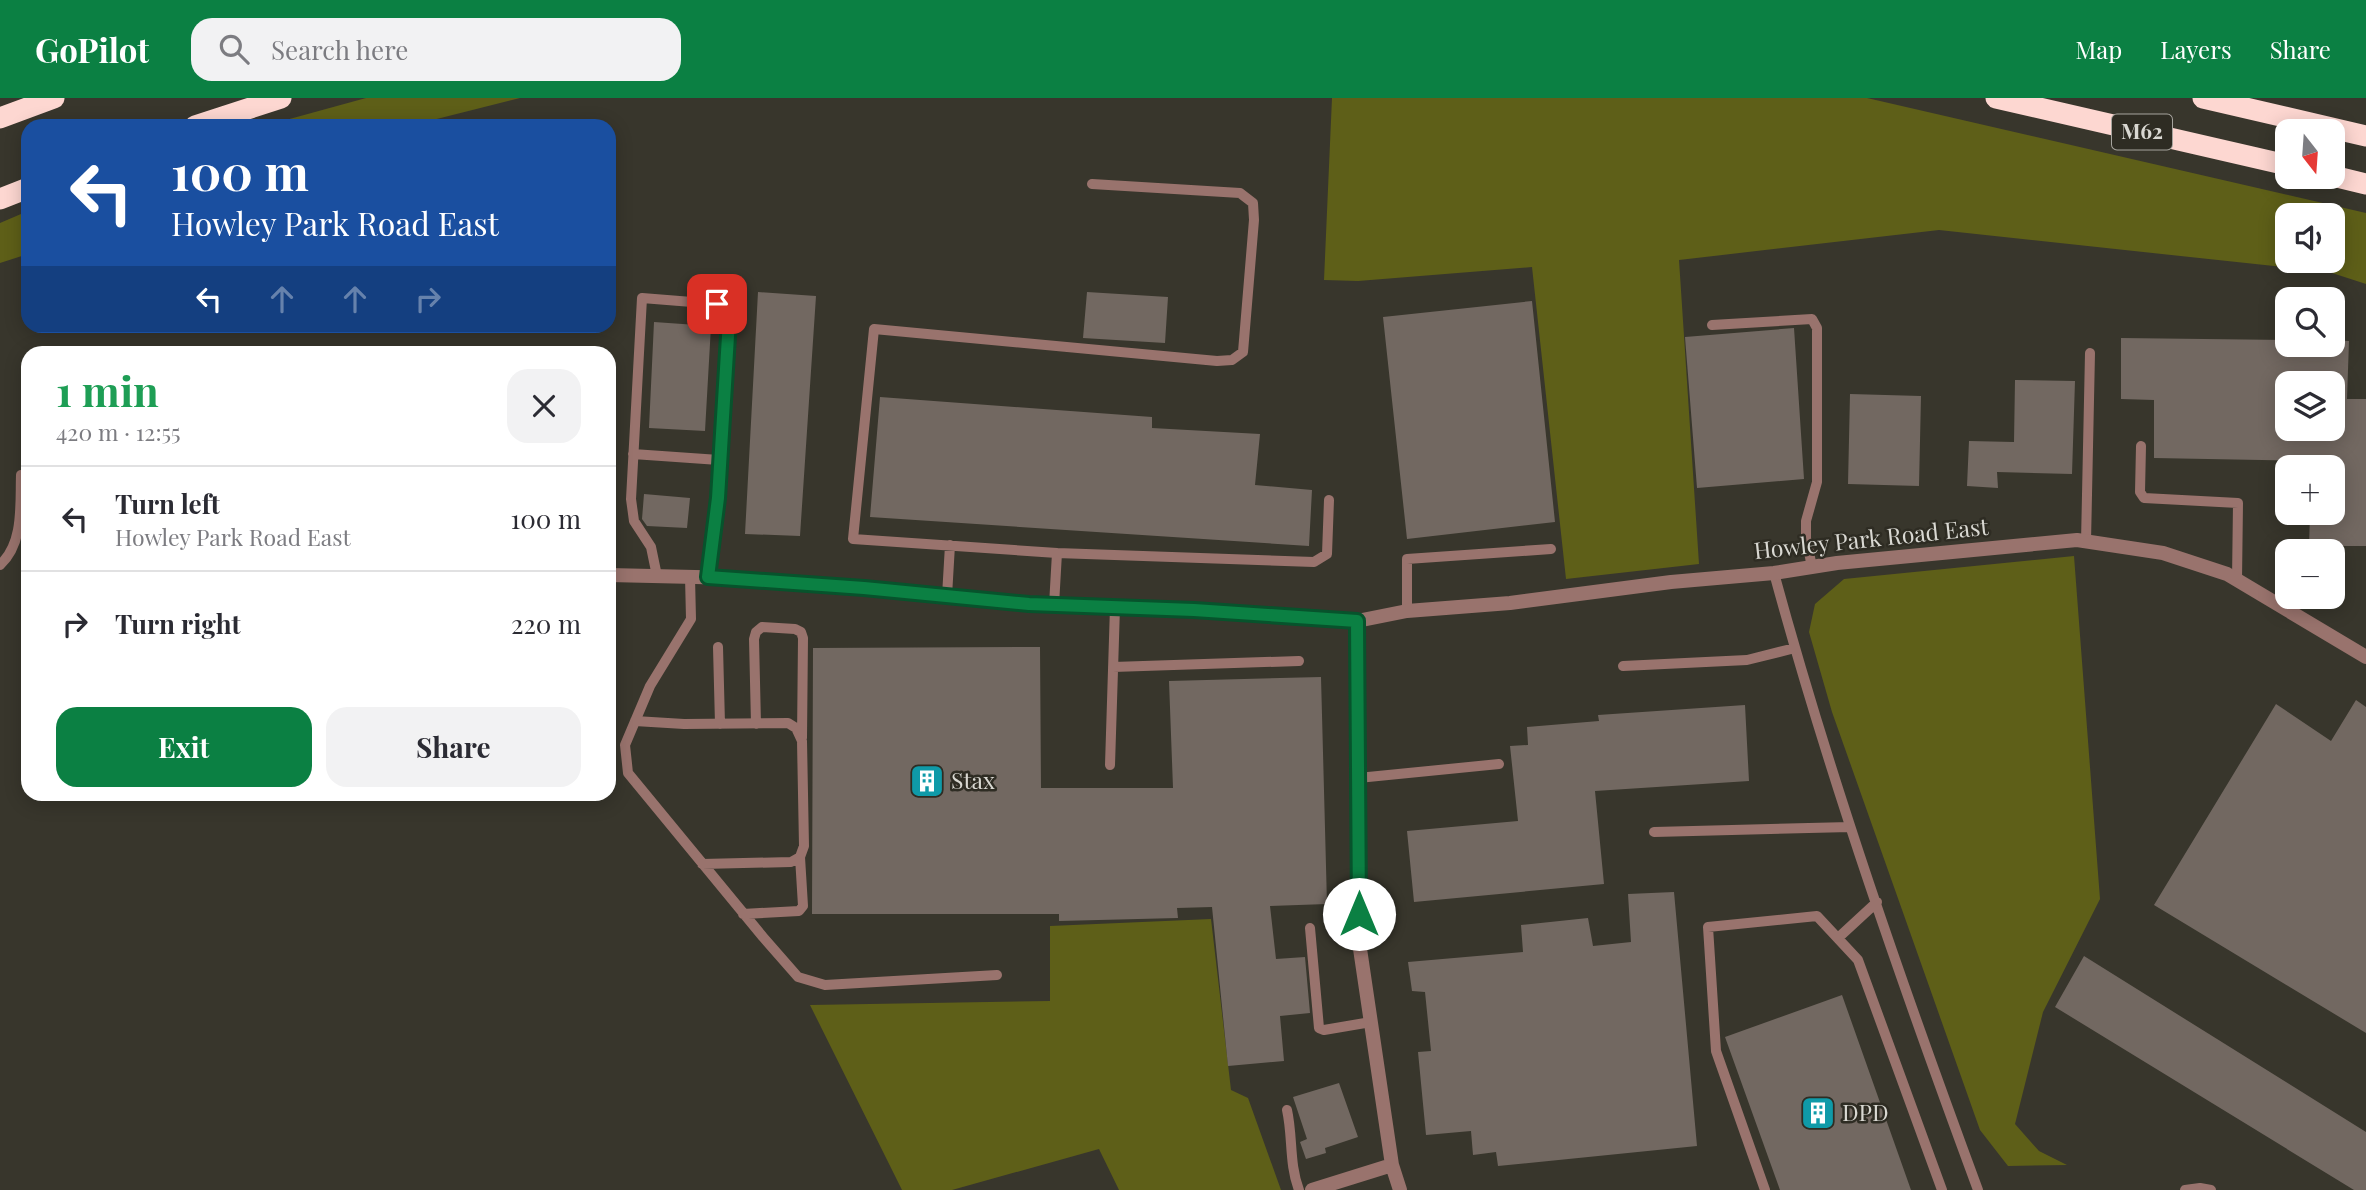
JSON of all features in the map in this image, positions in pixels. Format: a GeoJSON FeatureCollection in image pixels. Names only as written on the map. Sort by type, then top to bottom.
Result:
{"type":"FeatureCollection","features":[{"type":"Feature","properties":{"kind":"highway"},"geometry":{"type":"LineString","coordinates":[[0,118],[54,98]]}},
{"type":"Feature","properties":{"kind":"highway"},"geometry":{"type":"LineString","coordinates":[[216,119],[281,98]]}},
{"type":"Feature","properties":{"kind":"highway","name":"M62"},"geometry":{"type":"LineString","coordinates":[[1996,98],[2275,162]]}},
{"type":"Feature","properties":{"kind":"highway"},"geometry":{"type":"LineString","coordinates":[[2203,98],[2366,136]]}},
{"type":"Feature","properties":{"kind":"highway"},"geometry":{"type":"LineString","coordinates":[[2345,179],[2366,184]]}},
{"type":"Feature","properties":{"kind":"highway"},"geometry":{"type":"LineString","coordinates":[[0,199],[21,191]]}},
{"type":"Feature","properties":{"kind":"street","name":"Howley Park Road East"},"geometry":{"type":"LineString","coordinates":[[616,575],[708,577],[1054,605],[1194,610],[1357,621],[1407,611],[1510,603],[1671,582],[2077,540],[2163,553],[2227,574],[2366,657]]}},
{"type":"Feature","properties":{"kind":"street"},"geometry":{"type":"LineString","coordinates":[[1357,621],[1359,942],[1392,1165],[1399,1190]]}},
{"type":"Feature","properties":{"kind":"street"},"geometry":{"type":"LineString","coordinates":[[1312,1190],[1392,1165]]}},
{"type":"Feature","properties":{"kind":"lane"},"geometry":{"type":"LineString","coordinates":[[1093,184],[1240,193],[1253,203],[1254,220],[1243,352],[1232,360],[1217,361],[874,329],[853,539],[1057,553],[1314,562],[1327,554],[1329,500]]}},
{"type":"Feature","properties":{"kind":"lane"},"geometry":{"type":"LineString","coordinates":[[657,576],[652,547],[632,513],[642,298],[717,304],[726,309],[729,320],[718,498],[708,577]]}},
{"type":"Feature","properties":{"kind":"lane"},"geometry":{"type":"LineString","coordinates":[[1712,325],[1812,319],[1818,328],[1817,482],[1806,521],[1806,538],[1812,567]]}},
{"type":"Feature","properties":{"kind":"lane"},"geometry":{"type":"LineString","coordinates":[[2086,542],[2090,353]]}},
{"type":"Feature","properties":{"kind":"lane"},"geometry":{"type":"LineString","coordinates":[[2141,446],[2140,492],[2144,498],[2238,503],[2236,580]]}},
{"type":"Feature","properties":{"kind":"lane"},"geometry":{"type":"LineString","coordinates":[[634,454],[719,460]]}},
{"type":"Feature","properties":{"kind":"lane"},"geometry":{"type":"LineString","coordinates":[[0,565],[7,559],[17,540],[21,475]]}},
{"type":"Feature","properties":{"kind":"lane"},"geometry":{"type":"LineString","coordinates":[[947,596],[950,545]]}},
{"type":"Feature","properties":{"kind":"lane"},"geometry":{"type":"LineString","coordinates":[[1407,611],[1407,559],[1551,549]]}},
{"type":"Feature","properties":{"kind":"lane"},"geometry":{"type":"LineString","coordinates":[[1054,605],[1057,553]]}},
{"type":"Feature","properties":{"kind":"lane"},"geometry":{"type":"LineString","coordinates":[[1774,573],[1808,696],[1850,827],[1978,1190]]}},
{"type":"Feature","properties":{"kind":"lane"},"geometry":{"type":"LineString","coordinates":[[690,577],[691,618],[650,686],[625,745],[628,773],[798,977],[825,985],[997,975]]}},
{"type":"Feature","properties":{"kind":"lane"},"geometry":{"type":"LineString","coordinates":[[1110,765],[1115,607]]}},
{"type":"Feature","properties":{"kind":"lane"},"geometry":{"type":"LineString","coordinates":[[743,914],[799,911],[803,906],[800,857],[804,846],[803,638],[801,632],[795,629],[762,627],[756,632],[756,724]]}},
{"type":"Feature","properties":{"kind":"lane"},"geometry":{"type":"LineString","coordinates":[[718,648],[720,724]]}},
{"type":"Feature","properties":{"kind":"lane"},"geometry":{"type":"LineString","coordinates":[[1623,666],[1747,660],[1795,648]]}},
{"type":"Feature","properties":{"kind":"lane"},"geometry":{"type":"LineString","coordinates":[[1113,667],[1299,661]]}},
{"type":"Feature","properties":{"kind":"lane"},"geometry":{"type":"LineString","coordinates":[[635,721],[684,724],[788,723],[796,728],[802,741]]}},
{"type":"Feature","properties":{"kind":"lane"},"geometry":{"type":"LineString","coordinates":[[1358,778],[1499,764]]}},
{"type":"Feature","properties":{"kind":"lane"},"geometry":{"type":"LineString","coordinates":[[1654,832],[1850,827]]}},
{"type":"Feature","properties":{"kind":"lane"},"geometry":{"type":"LineString","coordinates":[[702,864],[791,862],[800,857]]}},
{"type":"Feature","properties":{"kind":"lane"},"geometry":{"type":"LineString","coordinates":[[1838,938],[1877,902]]}},
{"type":"Feature","properties":{"kind":"lane"},"geometry":{"type":"LineString","coordinates":[[1763,1189],[1716,1051],[1708,927],[1816,916],[1858,960],[1942,1190]]}},
{"type":"Feature","properties":{"kind":"lane"},"geometry":{"type":"LineString","coordinates":[[1310,928],[1319,1028],[1324,1030],[1371,1021]]}},
{"type":"Feature","properties":{"kind":"lane"},"geometry":{"type":"LineString","coordinates":[[1287,1110],[1292,1128],[1292,1161],[1299,1190]]}},
{"type":"Feature","properties":{"kind":"lane"},"geometry":{"type":"LineString","coordinates":[[2185,1190],[2211,1190]]}},
{"type":"Feature","properties":{"kind":"shaded area"},"geometry":{"type":"Polygon","coordinates":[[[366,98],[520,98],[437,119],[290,119],[366,98]]]}},
{"type":"Feature","properties":{"kind":"shaded area"},"geometry":{"type":"Polygon","coordinates":[[[1332,98],[1867,98],[2323,203],[2275,203],[2275,266],[1939,230],[1679,260],[1699,564],[1566,579],[1532,267],[1358,281],[1324,280],[1332,98]]]}},
{"type":"Feature","properties":{"kind":"shaded area"},"geometry":{"type":"Polygon","coordinates":[[[2345,208],[2366,213],[2366,284],[2332,273],[2345,273],[2345,208]]]}},
{"type":"Feature","properties":{"kind":"shaded area"},"geometry":{"type":"Polygon","coordinates":[[[21,214],[21,256],[0,263],[0,223],[21,214]]]}},
{"type":"Feature","properties":{"kind":"shaded area"},"geometry":{"type":"Polygon","coordinates":[[[2074,556],[2100,899],[2043,1012],[2015,1124],[2039,1151],[2067,1165],[2008,1166],[1980,1130],[1832,712],[1809,632],[1815,604],[1844,579],[2074,556]]]}},
{"type":"Feature","properties":{"kind":"shaded area"},"geometry":{"type":"Polygon","coordinates":[[[1211,919],[1231,1090],[1248,1098],[1281,1190],[1119,1190],[1099,1149],[952,1190],[902,1190],[810,1005],[1050,1001],[1050,926],[1211,919]]]}},
{"type":"Feature","properties":{"kind":"building"},"geometry":{"type":"Polygon","coordinates":[[[758,292],[816,296],[800,536],[745,534],[758,292]]]}},
{"type":"Feature","properties":{"kind":"building"},"geometry":{"type":"Polygon","coordinates":[[[1087,292],[1168,297],[1165,343],[1083,338],[1087,292]]]}},
{"type":"Feature","properties":{"kind":"building"},"geometry":{"type":"Polygon","coordinates":[[[1532,301],[1555,522],[1407,539],[1383,317],[1532,301]]]}},
{"type":"Feature","properties":{"kind":"building"},"geometry":{"type":"Polygon","coordinates":[[[654,322],[711,326],[705,431],[649,428],[654,322]]]}},
{"type":"Feature","properties":{"kind":"building"},"geometry":{"type":"Polygon","coordinates":[[[1794,328],[1804,479],[1697,488],[1685,337],[1794,328]]]}},
{"type":"Feature","properties":{"kind":"building"},"geometry":{"type":"Polygon","coordinates":[[[2121,338],[2275,340],[2275,357],[2345,357],[2345,341],[2349,341],[2347,399],[2366,399],[2366,546],[2345,546],[2345,539],[2309,539],[2310,525],[2345,525],[2345,455],[2275,455],[2275,460],[2154,458],[2154,400],[2121,399],[2121,338]]]}},
{"type":"Feature","properties":{"kind":"building"},"geometry":{"type":"Polygon","coordinates":[[[2015,380],[2075,381],[2072,474],[1997,472],[1998,488],[1967,486],[1969,441],[2014,442],[2015,380]]]}},
{"type":"Feature","properties":{"kind":"building"},"geometry":{"type":"Polygon","coordinates":[[[1850,394],[1921,396],[1919,486],[1848,484],[1850,394]]]}},
{"type":"Feature","properties":{"kind":"building"},"geometry":{"type":"Polygon","coordinates":[[[880,397],[1152,417],[1152,428],[1260,434],[1255,485],[1312,490],[1309,546],[870,517],[880,397]]]}},
{"type":"Feature","properties":{"kind":"building"},"geometry":{"type":"Polygon","coordinates":[[[644,494],[690,498],[687,528],[647,526],[642,519],[644,494]]]}},
{"type":"Feature","properties":{"kind":"building"},"geometry":{"type":"Polygon","coordinates":[[[1040,647],[1041,788],[1173,788],[1169,681],[1321,677],[1327,904],[1270,906],[1276,959],[1305,957],[1310,1013],[1280,1016],[1284,1061],[1228,1066],[1212,907],[1177,908],[1178,918],[1059,921],[1059,914],[812,914],[813,648],[1040,647]]]}},
{"type":"Feature","properties":{"kind":"building"},"geometry":{"type":"Polygon","coordinates":[[[2356,700],[2366,707],[2366,1033],[2154,905],[2276,704],[2331,741],[2356,700]]]}},
{"type":"Feature","properties":{"kind":"building"},"geometry":{"type":"Polygon","coordinates":[[[1745,705],[1749,781],[1595,791],[1604,884],[1414,902],[1407,831],[1518,821],[1510,746],[1528,745],[1527,727],[1599,721],[1598,715],[1745,705]]]}},
{"type":"Feature","properties":{"kind":"building"},"geometry":{"type":"Polygon","coordinates":[[[1674,892],[1697,1146],[1498,1166],[1496,1152],[1473,1155],[1471,1131],[1426,1135],[1418,1052],[1431,1051],[1425,992],[1412,991],[1408,962],[1523,952],[1521,925],[1588,918],[1593,946],[1631,942],[1628,894],[1674,892]]]}},
{"type":"Feature","properties":{"kind":"building"},"geometry":{"type":"Polygon","coordinates":[[[2084,956],[2366,1132],[2366,1190],[2354,1190],[2055,1007],[2084,956]]]}},
{"type":"Feature","properties":{"kind":"building","name":"DPD"},"geometry":{"type":"Polygon","coordinates":[[[1842,995],[1911,1190],[1780,1190],[1725,1037],[1842,995]]]}},
{"type":"Feature","properties":{"kind":"building"},"geometry":{"type":"Polygon","coordinates":[[[1339,1083],[1358,1137],[1325,1148],[1326,1153],[1306,1159],[1300,1142],[1307,1139],[1293,1097],[1339,1083]]]}},
{"type":"Feature","properties":{"kind":"place","name":"Stax"},"geometry":{"type":"Point","coordinates":[927,781]}},
{"type":"Feature","properties":{"kind":"place","name":"DPD"},"geometry":{"type":"Point","coordinates":[1818,1113]}},
{"type":"Feature","properties":{"kind":"route"},"geometry":{"type":"LineString","coordinates":[[717,304],[726,309],[729,320],[718,498],[708,577],[864,588],[1029,604],[1194,610],[1357,621],[1359,914]]}}]}
